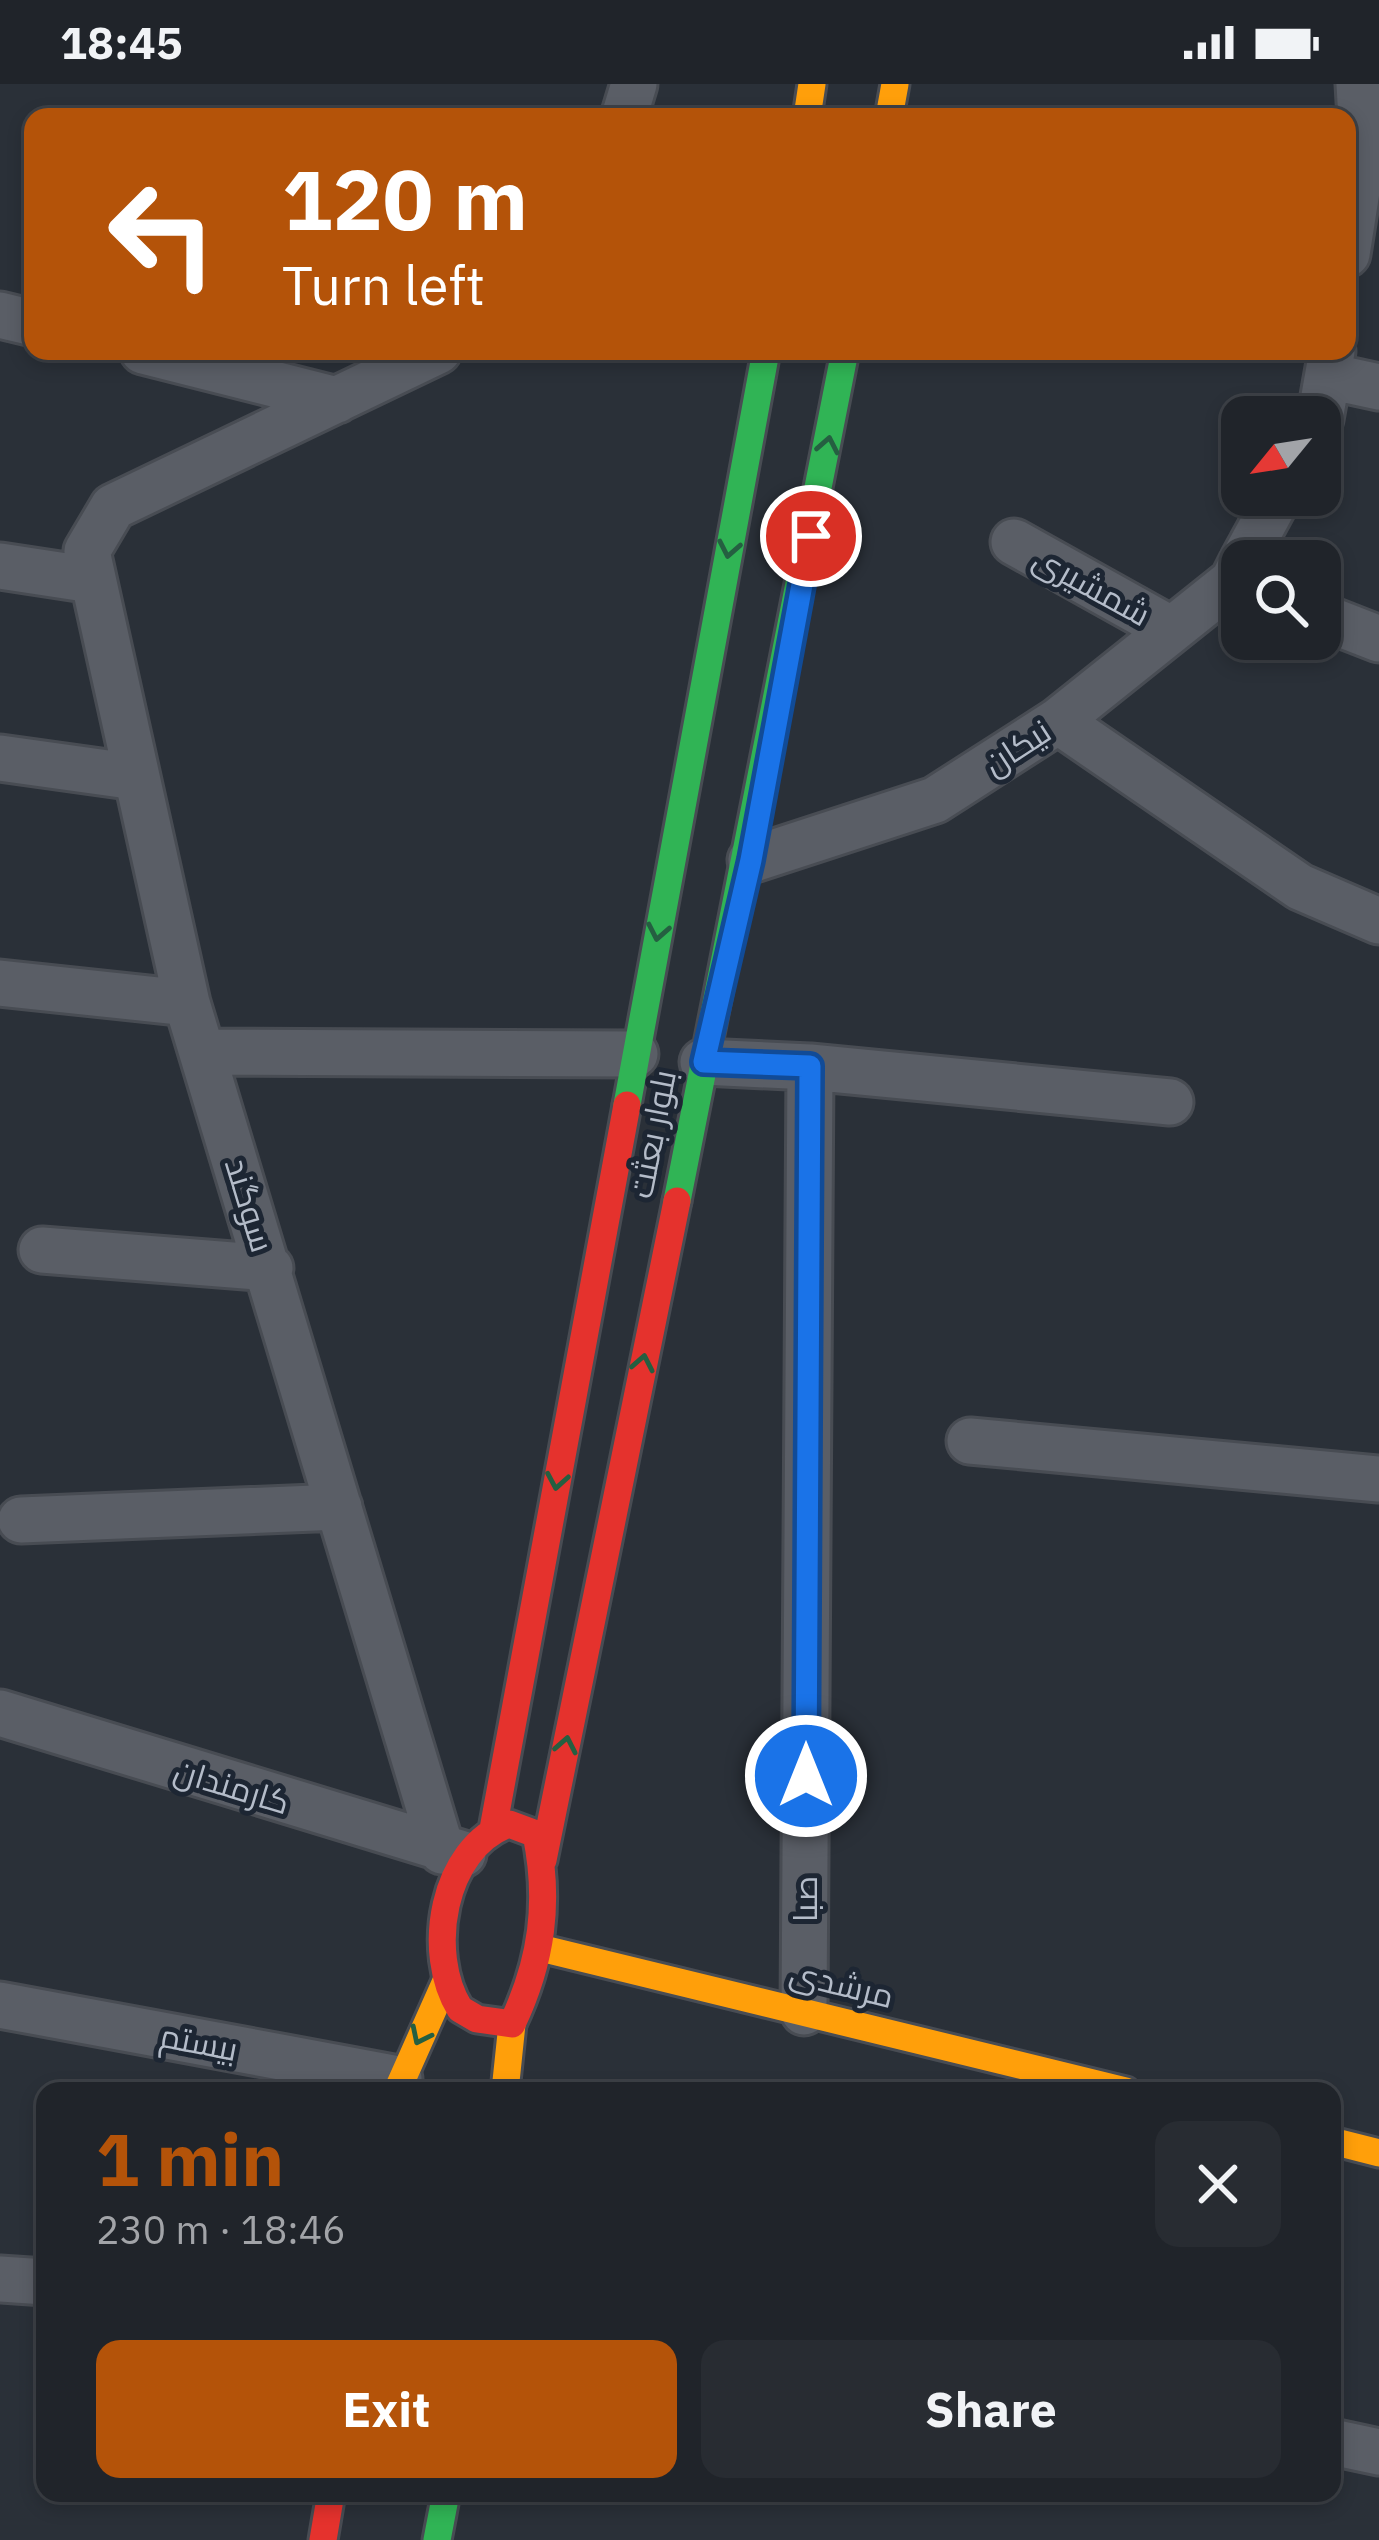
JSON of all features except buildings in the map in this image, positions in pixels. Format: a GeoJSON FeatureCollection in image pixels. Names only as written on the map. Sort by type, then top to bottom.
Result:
{"type":"FeatureCollection","features":[{"type":"Feature","properties":{"kind":"main road","name":"بلوار بعثت"},"geometry":{"type":"LineString","coordinates":[[446,1981],[453,1886],[467,1845],[635,1054],[764,360]]}},
{"type":"Feature","properties":{"kind":"main road","name":"بلوار بعثت"},"geometry":{"type":"LineString","coordinates":[[512,2024],[536,1978],[548,1883],[543,1860],[704,1062],[751,860],[843,360]]}},
{"type":"Feature","properties":{"kind":"main road"},"geometry":{"type":"LineString","coordinates":[[467,1845],[508,1824],[536,1834],[543,1860]]}},
{"type":"Feature","properties":{"kind":"main road","name":"مرشدی"},"geometry":{"type":"LineString","coordinates":[[540,1948],[1089,2082]]}},
{"type":"Feature","properties":{"kind":"main road"},"geometry":{"type":"LineString","coordinates":[[446,1981],[460,2010],[473,2018],[512,2024],[506,2082]]}},
{"type":"Feature","properties":{"kind":"main road"},"geometry":{"type":"LineString","coordinates":[[399,2082],[446,1981]]}},
{"type":"Feature","properties":{"kind":"main road"},"geometry":{"type":"LineString","coordinates":[[1341,2143],[1379,2153]]}},
{"type":"Feature","properties":{"kind":"main road"},"geometry":{"type":"LineString","coordinates":[[323,2540],[329,2502]]}},
{"type":"Feature","properties":{"kind":"main road"},"geometry":{"type":"LineString","coordinates":[[437,2540],[444,2502]]}},
{"type":"Feature","properties":{"kind":"street"},"geometry":{"type":"LineString","coordinates":[[1356,216],[1371,152],[1359,84]]}},
{"type":"Feature","properties":{"kind":"street"},"geometry":{"type":"LineString","coordinates":[[179,360],[338,400]]}},
{"type":"Feature","properties":{"kind":"street"},"geometry":{"type":"LineString","coordinates":[[0,566],[89,566],[113,507],[420,360]]}},
{"type":"Feature","properties":{"kind":"street"},"geometry":{"type":"LineString","coordinates":[[1327,382],[1379,387]]}},
{"type":"Feature","properties":{"kind":"street","name":"شمشیری"},"geometry":{"type":"LineString","coordinates":[[1015,542],[1170,629]]}},
{"type":"Feature","properties":{"kind":"street","name":"سوگند"},"geometry":{"type":"LineString","coordinates":[[89,566],[188,1003],[339,1507],[467,1845]]}},
{"type":"Feature","properties":{"kind":"street","name":"نیکان"},"geometry":{"type":"LineString","coordinates":[[751,860],[935,800],[1058,721],[1221,587]]}},
{"type":"Feature","properties":{"kind":"street"},"geometry":{"type":"LineString","coordinates":[[1341,624],[1379,639]]}},
{"type":"Feature","properties":{"kind":"street"},"geometry":{"type":"LineString","coordinates":[[1058,721],[1300,887],[1379,921]]}},
{"type":"Feature","properties":{"kind":"street"},"geometry":{"type":"LineString","coordinates":[[0,758],[136,777]]}},
{"type":"Feature","properties":{"kind":"street"},"geometry":{"type":"LineString","coordinates":[[0,983],[188,1003]]}},
{"type":"Feature","properties":{"kind":"street"},"geometry":{"type":"LineString","coordinates":[[204,1052],[635,1054]]}},
{"type":"Feature","properties":{"kind":"street"},"geometry":{"type":"LineString","coordinates":[[704,1062],[810,1066],[1170,1102]]}},
{"type":"Feature","properties":{"kind":"street","name":"صبا"},"geometry":{"type":"LineString","coordinates":[[804,2012],[810,1066]]}},
{"type":"Feature","properties":{"kind":"street"},"geometry":{"type":"LineString","coordinates":[[41,1250],[269,1268]]}},
{"type":"Feature","properties":{"kind":"street"},"geometry":{"type":"LineString","coordinates":[[970,1442],[1379,1479]]}},
{"type":"Feature","properties":{"kind":"street"},"geometry":{"type":"LineString","coordinates":[[21,1520],[339,1507]]}},
{"type":"Feature","properties":{"kind":"street","name":"کارمندان"},"geometry":{"type":"LineString","coordinates":[[0,1713],[467,1845]]}},
{"type":"Feature","properties":{"kind":"street","name":"بیستم"},"geometry":{"type":"LineString","coordinates":[[0,2006],[383,2082]]}},
{"type":"Feature","properties":{"kind":"street"},"geometry":{"type":"LineString","coordinates":[[0,2279],[36,2281]]}},
{"type":"Feature","properties":{"kind":"street"},"geometry":{"type":"LineString","coordinates":[[1341,2444],[1379,2452]]}},
{"type":"Feature","properties":{"kind":"traffic: fast"},"geometry":{"type":"LineString","coordinates":[[627,1105],[764,360]]}},
{"type":"Feature","properties":{"kind":"traffic: fast"},"geometry":{"type":"LineString","coordinates":[[677,1201],[843,360]]}},
{"type":"Feature","properties":{"kind":"traffic: fast"},"geometry":{"type":"LineString","coordinates":[[437,2540],[444,2502]]}},
{"type":"Feature","properties":{"kind":"traffic: slow"},"geometry":{"type":"LineString","coordinates":[[808,108],[812,84]]}},
{"type":"Feature","properties":{"kind":"traffic: slow"},"geometry":{"type":"LineString","coordinates":[[891,108],[895,84]]}},
{"type":"Feature","properties":{"kind":"traffic: slow"},"geometry":{"type":"LineString","coordinates":[[540,1948],[1089,2082]]}},
{"type":"Feature","properties":{"kind":"traffic: slow"},"geometry":{"type":"LineString","coordinates":[[401,2082],[446,1981]]}},
{"type":"Feature","properties":{"kind":"traffic: slow"},"geometry":{"type":"LineString","coordinates":[[506,2082],[512,2024]]}},
{"type":"Feature","properties":{"kind":"traffic: slow"},"geometry":{"type":"LineString","coordinates":[[1341,2143],[1379,2153]]}},
{"type":"Feature","properties":{"kind":"traffic: jam"},"geometry":{"type":"LineString","coordinates":[[493,1829],[627,1105]]}},
{"type":"Feature","properties":{"kind":"traffic: jam"},"geometry":{"type":"LineString","coordinates":[[543,1860],[677,1201]]}},
{"type":"Feature","properties":{"kind":"traffic: jam"},"geometry":{"type":"LineString","coordinates":[[509,1824],[536,1834],[542,1884],[536,1954],[512,2024],[477,2019],[460,2009],[449,1986],[442,1932],[446,1904],[468,1855],[509,1824]]}},
{"type":"Feature","properties":{"kind":"traffic: jam"},"geometry":{"type":"LineString","coordinates":[[323,2540],[329,2502]]}},
{"type":"Feature","properties":{"kind":"route"},"geometry":{"type":"LineString","coordinates":[[806,1776],[810,1066],[704,1062],[751,860],[811,536]]}}]}
